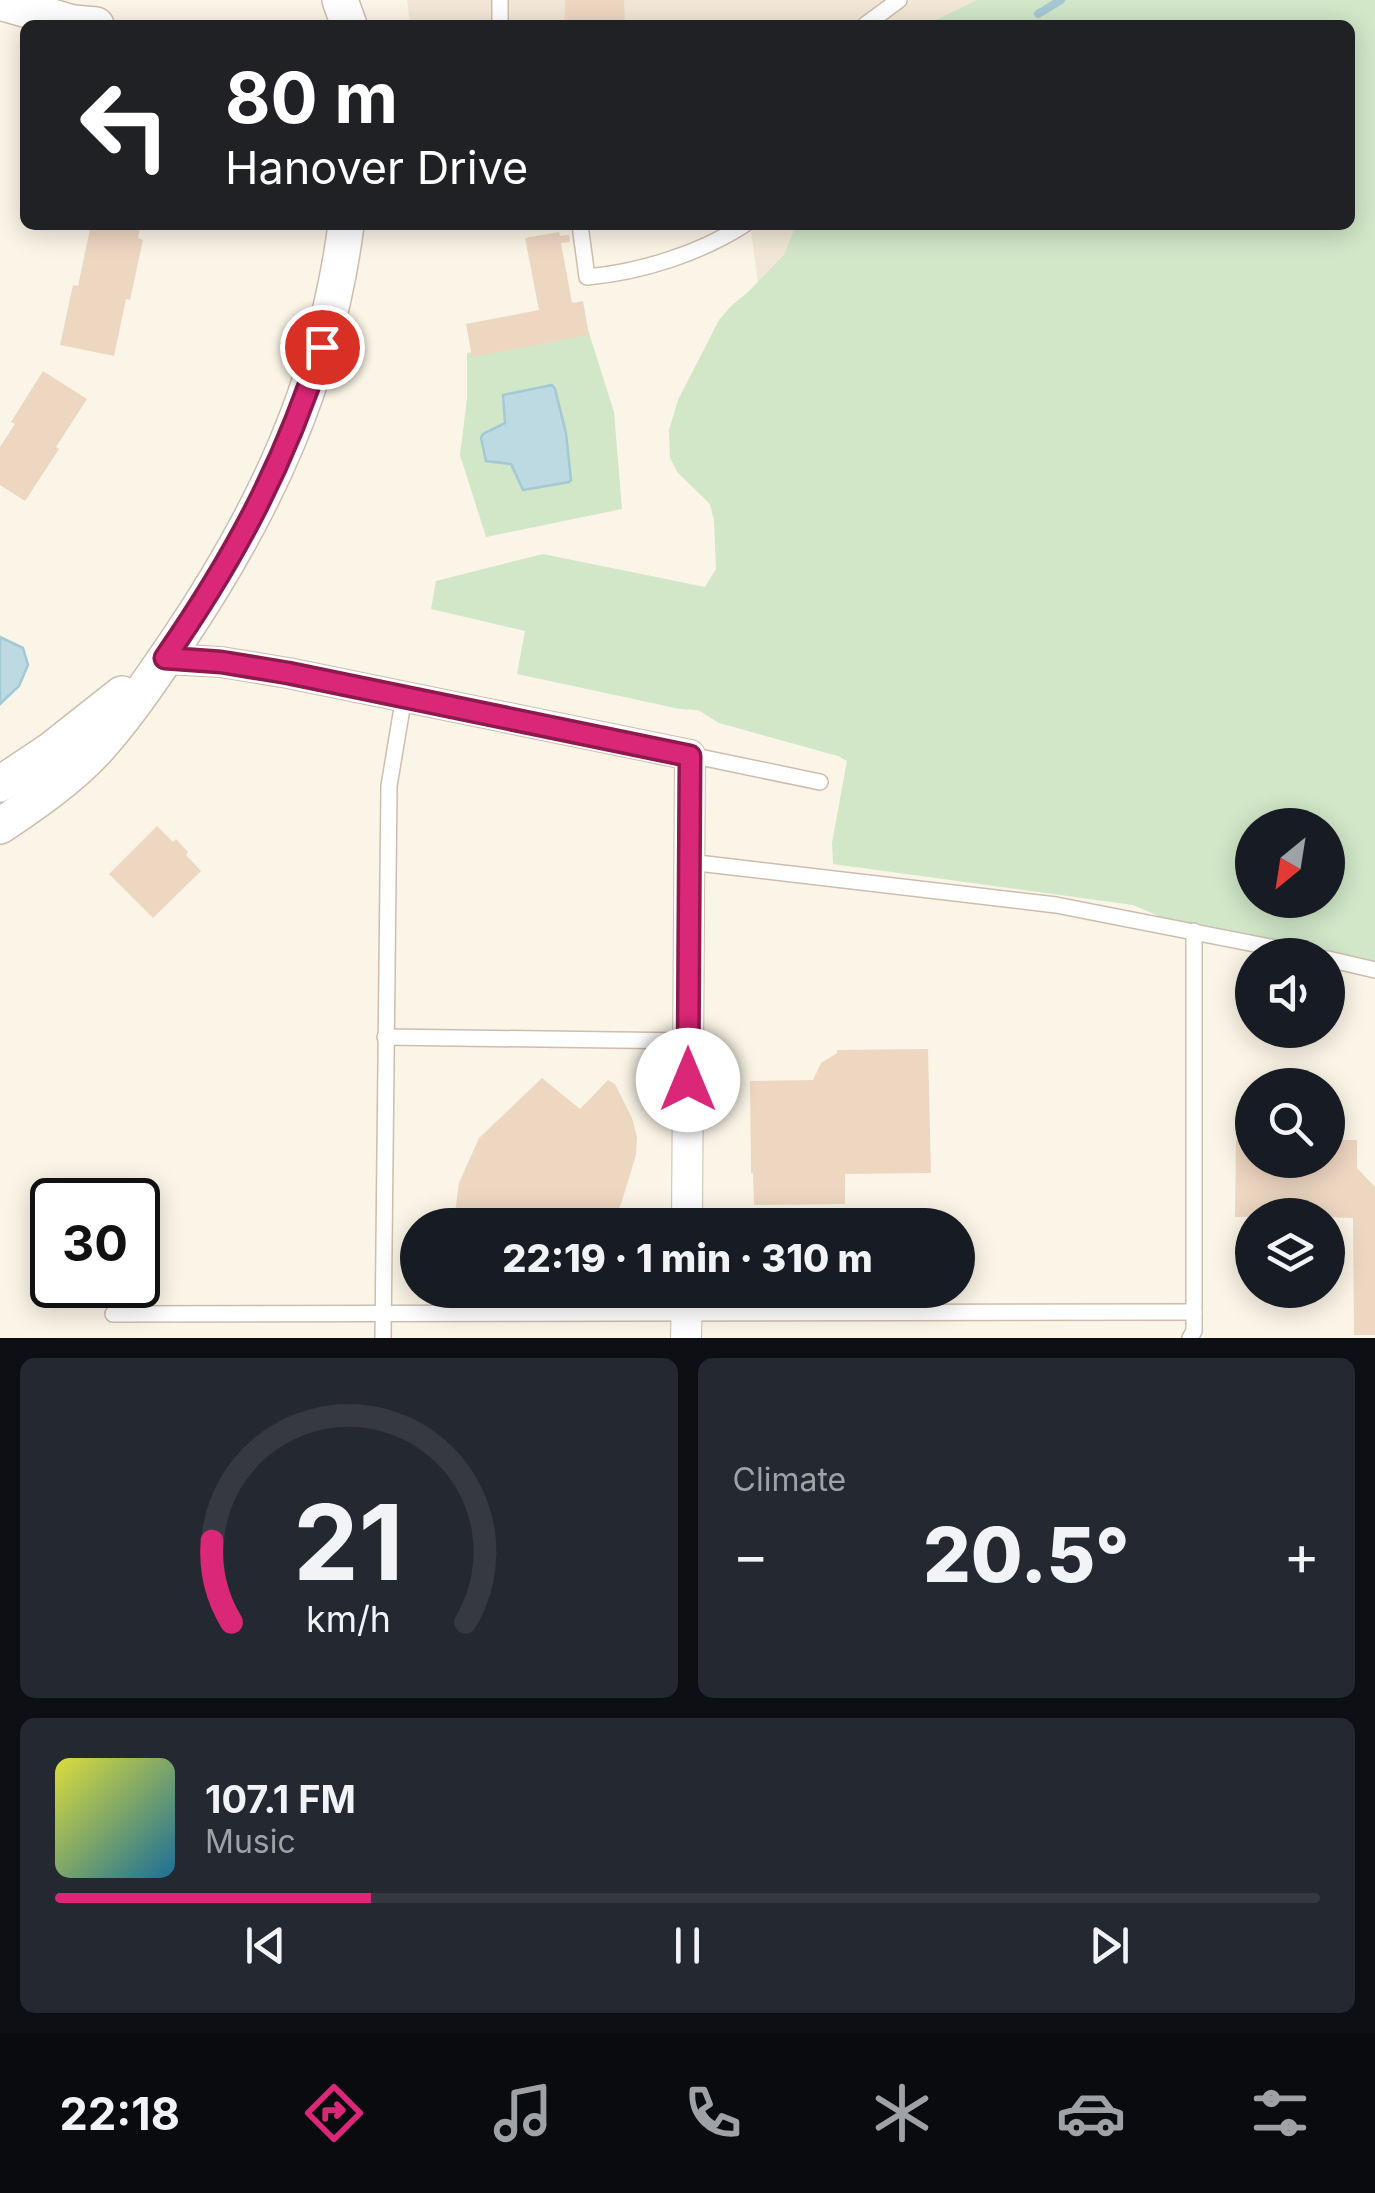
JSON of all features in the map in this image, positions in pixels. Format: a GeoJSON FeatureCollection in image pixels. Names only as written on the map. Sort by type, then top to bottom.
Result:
{"type":"FeatureCollection","features":[{"type":"Feature","properties":{"kind":"street"},"geometry":{"type":"LineString","coordinates":[[0,2],[63,20]]}},
{"type":"Feature","properties":{"kind":"street"},"geometry":{"type":"LineString","coordinates":[[0,826],[93,753],[129,710],[222,571],[280,462],[311,381],[327,329],[345,230]]}},
{"type":"Feature","properties":{"kind":"street"},"geometry":{"type":"LineString","coordinates":[[0,784],[76,731],[165,658],[221,662],[404,696],[690,756],[687,1208]]}},
{"type":"Feature","properties":{"kind":"lane"},"geometry":{"type":"LineString","coordinates":[[872,20],[898,0]]}},
{"type":"Feature","properties":{"kind":"lane"},"geometry":{"type":"LineString","coordinates":[[581,230],[587,276],[617,274],[673,257],[735,230]]}},
{"type":"Feature","properties":{"kind":"lane"},"geometry":{"type":"LineString","coordinates":[[383,1338],[389,786],[404,696]]}},
{"type":"Feature","properties":{"kind":"lane"},"geometry":{"type":"LineString","coordinates":[[690,756],[820,782]]}},
{"type":"Feature","properties":{"kind":"lane"},"geometry":{"type":"LineString","coordinates":[[689,862],[1056,905],[1235,939]]}},
{"type":"Feature","properties":{"kind":"lane"},"geometry":{"type":"LineString","coordinates":[[1190,1338],[1194,1331],[1194,931]]}},
{"type":"Feature","properties":{"kind":"lane"},"geometry":{"type":"LineString","coordinates":[[1345,963],[1375,970]]}},
{"type":"Feature","properties":{"kind":"lane"},"geometry":{"type":"LineString","coordinates":[[385,1037],[688,1042]]}},
{"type":"Feature","properties":{"kind":"lane"},"geometry":{"type":"LineString","coordinates":[[113,1314],[1194,1312]]}},
{"type":"Feature","properties":{"kind":"shaded area"},"geometry":{"type":"Polygon","coordinates":[[[407,0],[988,0],[976,20],[409,20],[407,0]]]}},
{"type":"Feature","properties":{"kind":"shaded area"},"geometry":{"type":"Polygon","coordinates":[[[751,230],[819,230],[761,304],[751,230]]]}},
{"type":"Feature","properties":{"kind":"green space"},"geometry":{"type":"Polygon","coordinates":[[[977,0],[1375,0],[1375,970],[1345,960],[1345,938],[1235,939],[1194,931],[1133,905],[833,864],[832,843],[847,761],[719,723],[698,710],[517,674],[525,631],[431,609],[436,581],[543,554],[705,587],[716,569],[714,521],[710,504],[678,473],[670,458],[669,430],[678,400],[719,320],[784,255],[794,230],[1355,230],[1355,20],[936,20],[977,0]]]}},
{"type":"Feature","properties":{"kind":"green space"},"geometry":{"type":"Polygon","coordinates":[[[588,330],[614,412],[622,509],[486,537],[460,455],[467,399],[467,353],[588,330]],[[549,385],[504,395],[505,423],[481,438],[486,461],[511,464],[521,489],[526,491],[571,480],[566,433],[555,389],[549,385]]]}},
{"type":"Feature","properties":{"kind":"water"},"geometry":{"type":"Polygon","coordinates":[[[552,385],[566,433],[571,480],[523,490],[511,464],[486,461],[481,438],[505,423],[503,395],[552,385]]]}},
{"type":"Feature","properties":{"kind":"water"},"geometry":{"type":"Polygon","coordinates":[[[0,637],[23,648],[28,665],[19,686],[0,704],[0,637]]]}},
{"type":"Feature","properties":{"kind":"building"},"geometry":{"type":"Polygon","coordinates":[[[565,0],[624,0],[625,20],[564,20],[565,0]]]}},
{"type":"Feature","properties":{"kind":"building"},"geometry":{"type":"Polygon","coordinates":[[[90,230],[140,230],[138,238],[143,240],[114,356],[60,345],[73,285],[78,286],[90,230]]]}},
{"type":"Feature","properties":{"kind":"building"},"geometry":{"type":"Polygon","coordinates":[[[559,232],[560,236],[569,235],[570,242],[561,243],[572,303],[583,301],[589,335],[472,357],[466,324],[539,310],[525,238],[559,232]]]}},
{"type":"Feature","properties":{"kind":"building"},"geometry":{"type":"Polygon","coordinates":[[[43,371],[87,399],[25,501],[0,485],[0,447],[43,371]]]}},
{"type":"Feature","properties":{"kind":"building"},"geometry":{"type":"Polygon","coordinates":[[[157,826],[173,842],[176,839],[201,871],[153,918],[109,874],[157,826]]]}},
{"type":"Feature","properties":{"kind":"building"},"geometry":{"type":"Polygon","coordinates":[[[928,1049],[931,1173],[845,1174],[845,1204],[754,1205],[750,1081],[813,1080],[821,1063],[837,1050],[928,1049]]]}},
{"type":"Feature","properties":{"kind":"building"},"geometry":{"type":"Polygon","coordinates":[[[542,1078],[580,1109],[608,1080],[615,1084],[637,1137],[636,1155],[619,1208],[456,1208],[459,1183],[479,1138],[542,1078]]]}},
{"type":"Feature","properties":{"kind":"building"},"geometry":{"type":"Polygon","coordinates":[[[1345,1140],[1357,1140],[1357,1168],[1375,1187],[1375,1335],[1354,1335],[1353,1218],[1345,1218],[1345,1198],[1235,1198],[1236,1178],[1345,1178],[1345,1140]]]}},
{"type":"Feature","properties":{"kind":"waterway"},"geometry":{"type":"LineString","coordinates":[[1038,14],[1061,0]]}},
{"type":"Feature","properties":{"kind":"route"},"geometry":{"type":"LineString","coordinates":[[322,347],[262,500],[206,599],[165,658],[288,673],[690,756],[688,1080]]}}]}
